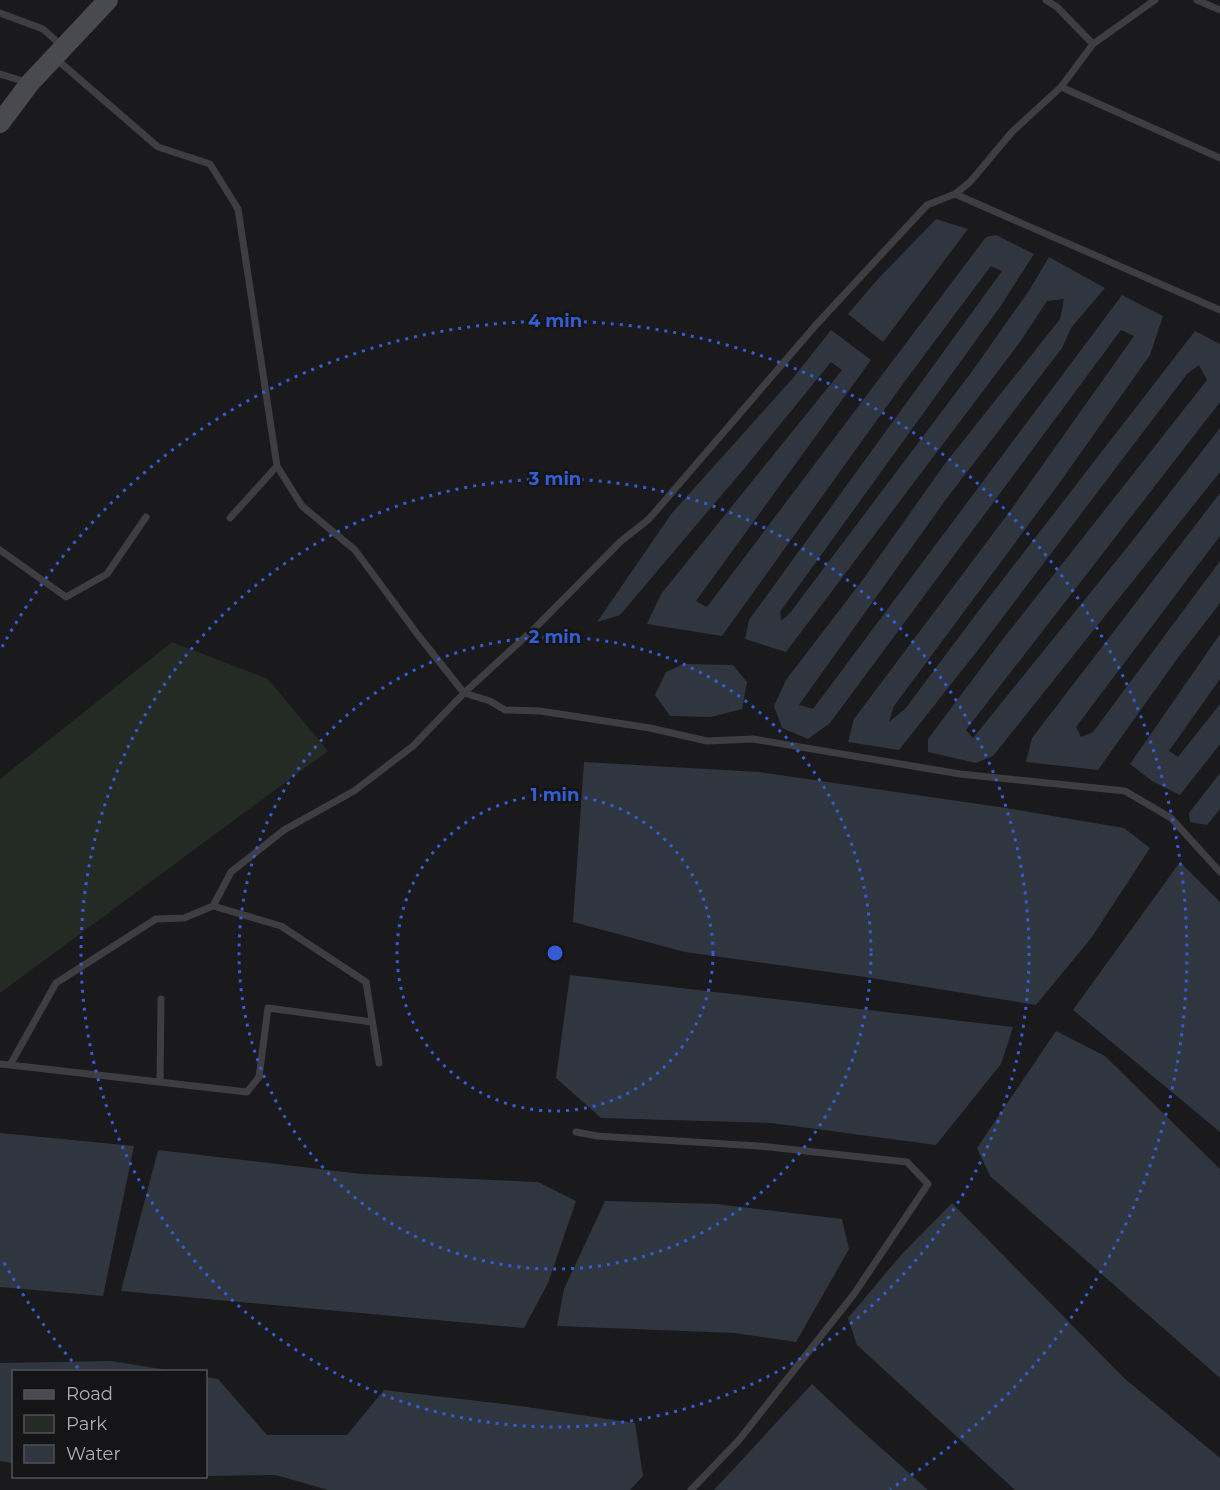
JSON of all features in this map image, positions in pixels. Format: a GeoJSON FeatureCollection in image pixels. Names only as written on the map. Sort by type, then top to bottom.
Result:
{"type":"FeatureCollection","features":[{"type":"Feature","properties":{"kind":"main road"},"geometry":{"type":"LineString","coordinates":[[0,123],[30,83],[108,0]]}},
{"type":"Feature","properties":{"kind":"lane"},"geometry":{"type":"LineString","coordinates":[[1046,0],[1057,7],[1094,44]]}},
{"type":"Feature","properties":{"kind":"lane"},"geometry":{"type":"LineString","coordinates":[[213,906],[231,872],[284,831],[354,791],[404,753],[464,693],[536,627],[620,542],[649,519],[815,326],[927,205],[955,194],[970,182],[1012,132],[1061,87],[1094,44],[1155,0]]}},
{"type":"Feature","properties":{"kind":"lane"},"geometry":{"type":"LineString","coordinates":[[1197,0],[1220,10]]}},
{"type":"Feature","properties":{"kind":"lane"},"geometry":{"type":"LineString","coordinates":[[0,13],[43,28],[58,52],[158,147],[210,164],[238,209],[277,466],[302,506],[355,550],[464,693],[490,701],[505,710],[551,712],[650,728],[707,741],[753,739],[960,774],[1125,791],[1171,818],[1220,872]]}},
{"type":"Feature","properties":{"kind":"lane"},"geometry":{"type":"LineString","coordinates":[[0,74],[30,83]]}},
{"type":"Feature","properties":{"kind":"lane"},"geometry":{"type":"LineString","coordinates":[[1061,87],[1220,158]]}},
{"type":"Feature","properties":{"kind":"lane"},"geometry":{"type":"LineString","coordinates":[[955,194],[1220,310]]}},
{"type":"Feature","properties":{"kind":"lane"},"geometry":{"type":"LineString","coordinates":[[230,518],[277,466]]}},
{"type":"Feature","properties":{"kind":"lane"},"geometry":{"type":"LineString","coordinates":[[0,550],[66,597],[107,574],[146,517]]}},
{"type":"Feature","properties":{"kind":"lane"},"geometry":{"type":"LineString","coordinates":[[10,1065],[57,982],[156,919],[184,918],[213,906],[281,926],[366,982],[379,1063]]}},
{"type":"Feature","properties":{"kind":"lane"},"geometry":{"type":"LineString","coordinates":[[160,999],[160,1082]]}},
{"type":"Feature","properties":{"kind":"lane"},"geometry":{"type":"LineString","coordinates":[[0,1064],[247,1092],[259,1077],[268,1008],[372,1022]]}},
{"type":"Feature","properties":{"kind":"lane"},"geometry":{"type":"LineString","coordinates":[[576,1132],[597,1136],[759,1146],[907,1162],[928,1184],[854,1294],[739,1440],[691,1490]]}},
{"type":"Feature","properties":{"kind":"green space"},"geometry":{"type":"Polygon","coordinates":[[[172,642],[268,679],[328,751],[0,993],[0,779],[172,642]]]}},
{"type":"Feature","properties":{"kind":"water"},"geometry":{"type":"Polygon","coordinates":[[[936,219],[968,229],[883,342],[848,314],[936,219]]]}},
{"type":"Feature","properties":{"kind":"water"},"geometry":{"type":"Polygon","coordinates":[[[996,235],[1034,254],[1000,307],[780,612],[781,621],[790,613],[973,370],[1030,289],[1049,257],[1105,288],[1071,328],[1062,348],[947,498],[799,705],[813,709],[1122,295],[1163,316],[1150,355],[1058,485],[894,706],[889,722],[905,709],[1195,331],[1220,344],[1220,402],[966,730],[973,738],[1220,428],[1220,472],[993,756],[976,763],[928,752],[928,739],[996,648],[1207,380],[1199,365],[1187,374],[978,650],[899,750],[848,742],[854,719],[1010,511],[1134,336],[1121,330],[830,723],[808,739],[782,728],[774,706],[786,680],[864,578],[944,465],[1060,319],[1064,299],[1047,301],[1020,342],[786,652],[745,639],[749,620],[1002,271],[991,266],[905,381],[722,636],[647,624],[661,594],[842,370],[831,362],[620,615],[597,622],[672,513],[793,378],[831,330],[871,360],[696,601],[707,607],[986,237],[996,235]]]}},
{"type":"Feature","properties":{"kind":"water"},"geometry":{"type":"Polygon","coordinates":[[[1220,493],[1220,536],[1076,727],[1081,737],[1093,732],[1220,561],[1220,603],[1098,770],[1026,762],[1032,738],[1220,493]]]}},
{"type":"Feature","properties":{"kind":"water"},"geometry":{"type":"Polygon","coordinates":[[[1220,634],[1220,679],[1169,751],[1178,757],[1220,704],[1220,744],[1180,795],[1152,781],[1130,764],[1220,634]]]}},
{"type":"Feature","properties":{"kind":"water"},"geometry":{"type":"Polygon","coordinates":[[[684,664],[733,665],[747,682],[742,709],[711,717],[670,716],[655,695],[666,672],[684,664]]]}},
{"type":"Feature","properties":{"kind":"water"},"geometry":{"type":"Polygon","coordinates":[[[584,762],[759,772],[1006,808],[1124,828],[1150,848],[1092,937],[1036,1005],[865,977],[685,952],[573,922],[584,762]]]}},
{"type":"Feature","properties":{"kind":"water"},"geometry":{"type":"Polygon","coordinates":[[[1220,773],[1220,809],[1207,825],[1190,822],[1189,813],[1220,773]]]}},
{"type":"Feature","properties":{"kind":"water"},"geometry":{"type":"Polygon","coordinates":[[[1180,862],[1220,902],[1220,1132],[1073,1010],[1180,862]]]}},
{"type":"Feature","properties":{"kind":"water"},"geometry":{"type":"Polygon","coordinates":[[[570,975],[1013,1027],[1001,1064],[936,1145],[771,1123],[601,1118],[556,1078],[570,975]]]}},
{"type":"Feature","properties":{"kind":"water"},"geometry":{"type":"Polygon","coordinates":[[[1056,1031],[1105,1056],[1220,1169],[1220,1378],[990,1176],[977,1148],[1056,1031]]]}},
{"type":"Feature","properties":{"kind":"water"},"geometry":{"type":"Polygon","coordinates":[[[0,1133],[134,1146],[103,1296],[0,1287],[0,1133]]]}},
{"type":"Feature","properties":{"kind":"water"},"geometry":{"type":"Polygon","coordinates":[[[158,1150],[362,1174],[538,1182],[576,1201],[548,1283],[524,1328],[121,1291],[158,1150]]]}},
{"type":"Feature","properties":{"kind":"water"},"geometry":{"type":"Polygon","coordinates":[[[605,1201],[717,1204],[842,1219],[849,1249],[796,1342],[735,1333],[557,1326],[564,1289],[605,1201]]]}},
{"type":"Feature","properties":{"kind":"water"},"geometry":{"type":"Polygon","coordinates":[[[952,1203],[1124,1378],[1220,1458],[1220,1490],[1015,1490],[857,1345],[848,1318],[901,1255],[952,1203]]]}},
{"type":"Feature","properties":{"kind":"water"},"geometry":{"type":"Polygon","coordinates":[[[112,1361],[167,1370],[12,1370],[12,1463],[0,1461],[0,1363],[112,1361]]]}},
{"type":"Feature","properties":{"kind":"water"},"geometry":{"type":"Polygon","coordinates":[[[207,1377],[218,1379],[267,1435],[347,1435],[384,1390],[513,1405],[635,1423],[643,1476],[630,1490],[328,1490],[276,1475],[207,1476],[207,1377]]]}},
{"type":"Feature","properties":{"kind":"water"},"geometry":{"type":"Polygon","coordinates":[[[812,1384],[862,1431],[928,1490],[714,1490],[812,1384]]]}}]}
